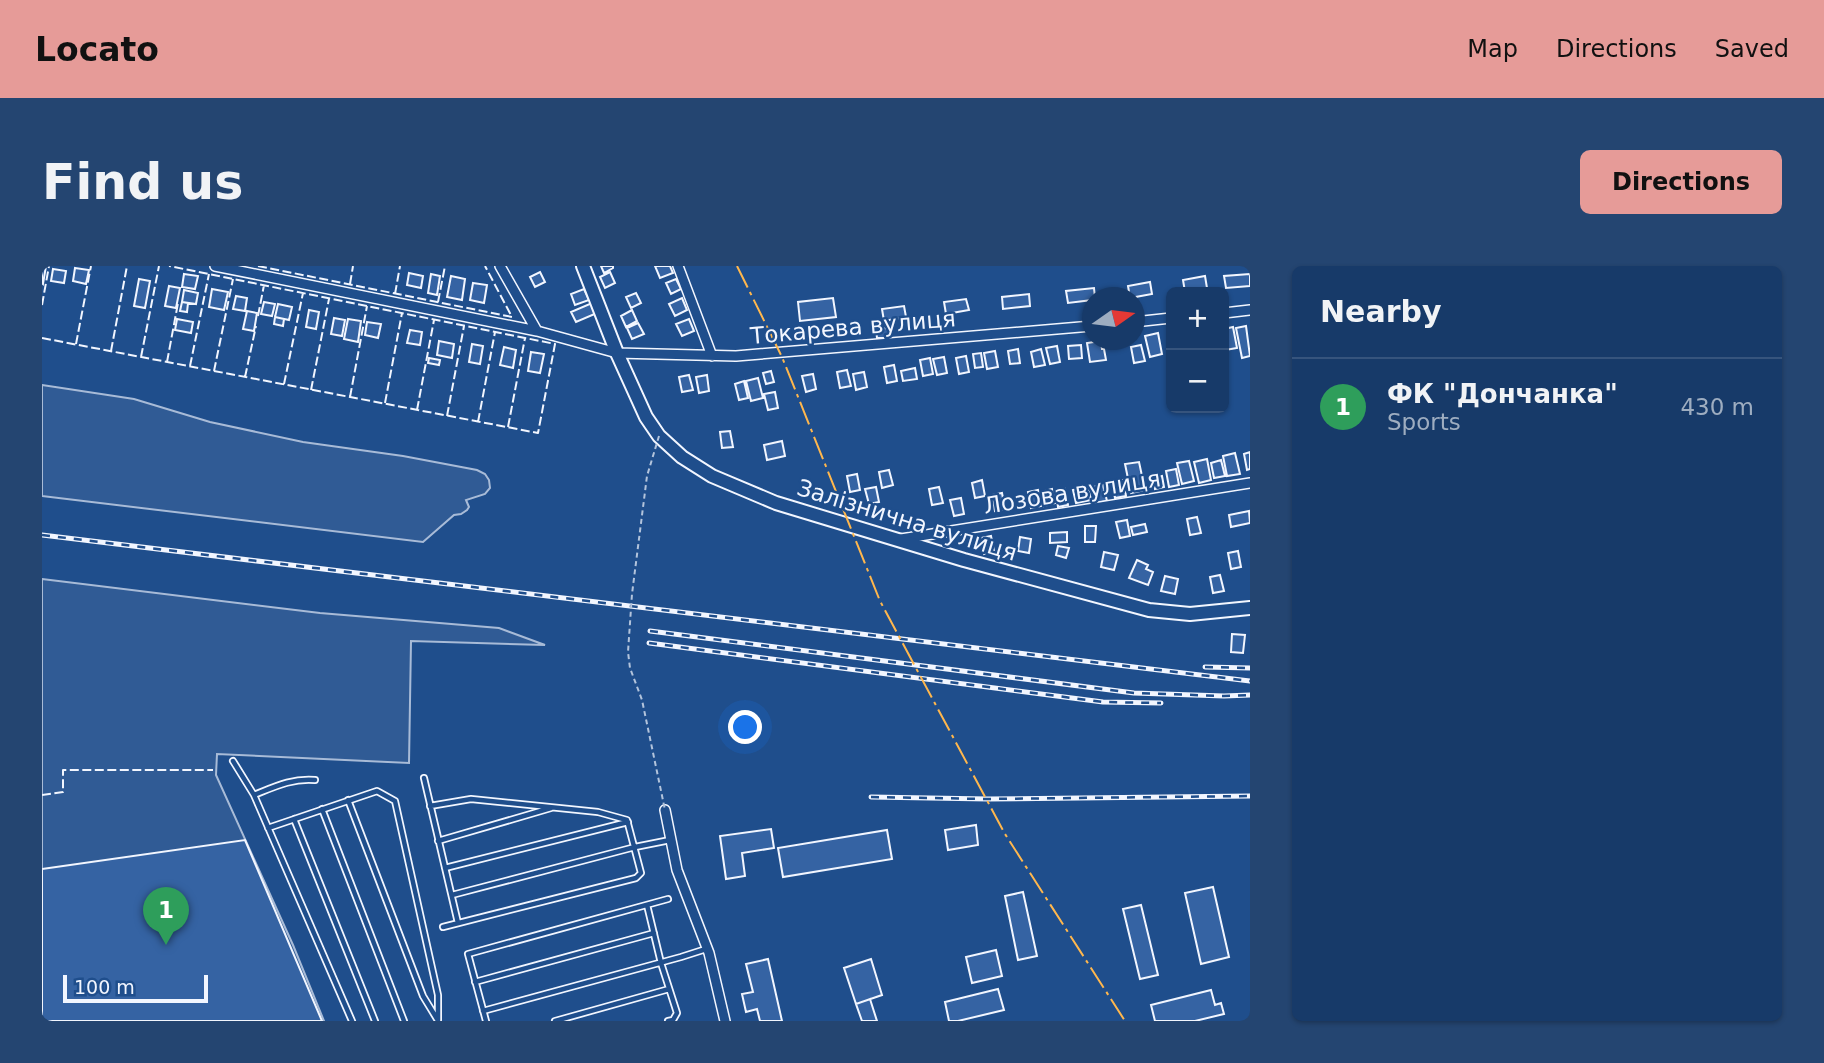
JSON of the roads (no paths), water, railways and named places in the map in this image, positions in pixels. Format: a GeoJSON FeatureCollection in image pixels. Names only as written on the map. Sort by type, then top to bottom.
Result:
{"type":"FeatureCollection","features":[{"type":"Feature","properties":{"kind":"main road","name":"Залізнична вулиця"},"geometry":{"type":"LineString","coordinates":[[583,266],[617,353],[646,417],[659,436],[682,457],[712,476],[776,503],[964,560],[1149,610],[1190,614],[1250,608]]}},
{"type":"Feature","properties":{"kind":"street","name":"Токарева вулиця"},"geometry":{"type":"LineString","coordinates":[[215,266],[537,331],[617,353],[712,356],[833,349],[1082,327]]}},
{"type":"Feature","properties":{"kind":"street"},"geometry":{"type":"LineString","coordinates":[[500,266],[537,331]]}},
{"type":"Feature","properties":{"kind":"street"},"geometry":{"type":"LineString","coordinates":[[678,266],[712,356]]}},
{"type":"Feature","properties":{"kind":"street"},"geometry":{"type":"LineString","coordinates":[[1229,312],[1250,310]]}},
{"type":"Feature","properties":{"kind":"street"},"geometry":{"type":"LineString","coordinates":[[1145,321],[1166,319]]}},
{"type":"Feature","properties":{"kind":"street","name":"Лозова вулиця"},"geometry":{"type":"LineString","coordinates":[[899,539],[1250,482]]}},
{"type":"Feature","properties":{"kind":"street"},"geometry":{"type":"LineString","coordinates":[[665,810],[677,870],[707,948],[725,1021]]}},
{"type":"Feature","properties":{"kind":"lane"},"geometry":{"type":"LineString","coordinates":[[233,761],[254,795],[352,1021]]}},
{"type":"Feature","properties":{"kind":"lane"},"geometry":{"type":"LineString","coordinates":[[424,778],[458,923]]}},
{"type":"Feature","properties":{"kind":"lane"},"geometry":{"type":"LineString","coordinates":[[254,795],[300,779],[315,780]]}},
{"type":"Feature","properties":{"kind":"lane"},"geometry":{"type":"LineString","coordinates":[[268,828],[377,790],[395,801],[438,995],[438,1020]]}},
{"type":"Feature","properties":{"kind":"lane"},"geometry":{"type":"LineString","coordinates":[[430,806],[471,799],[598,812],[627,820],[641,873],[636,878],[443,927]]}},
{"type":"Feature","properties":{"kind":"lane"},"geometry":{"type":"LineString","coordinates":[[348,800],[423,996],[438,1020]]}},
{"type":"Feature","properties":{"kind":"lane"},"geometry":{"type":"LineString","coordinates":[[438,841],[555,807]]}},
{"type":"Feature","properties":{"kind":"lane"},"geometry":{"type":"LineString","coordinates":[[321,809],[404,1021]]}},
{"type":"Feature","properties":{"kind":"lane"},"geometry":{"type":"LineString","coordinates":[[293,819],[375,1021]]}},
{"type":"Feature","properties":{"kind":"lane"},"geometry":{"type":"LineString","coordinates":[[445,868],[628,822]]}},
{"type":"Feature","properties":{"kind":"lane"},"geometry":{"type":"LineString","coordinates":[[452,895],[671,840]]}},
{"type":"Feature","properties":{"kind":"lane"},"geometry":{"type":"LineString","coordinates":[[486,1021],[468,954],[668,899]]}},
{"type":"Feature","properties":{"kind":"lane"},"geometry":{"type":"LineString","coordinates":[[647,905],[677,1013],[673,1020],[668,1021]]}},
{"type":"Feature","properties":{"kind":"lane"},"geometry":{"type":"LineString","coordinates":[[475,982],[654,933]]}},
{"type":"Feature","properties":{"kind":"lane"},"geometry":{"type":"LineString","coordinates":[[483,1011],[707,948]]}},
{"type":"Feature","properties":{"kind":"lane"},"geometry":{"type":"LineString","coordinates":[[555,1021],[669,989]]}},
{"type":"Feature","properties":{"kind":"railway"},"geometry":{"type":"LineString","coordinates":[[42,535],[1250,681]]}},
{"type":"Feature","properties":{"kind":"railway"},"geometry":{"type":"LineString","coordinates":[[650,631],[1134,693],[1250,695]]}},
{"type":"Feature","properties":{"kind":"railway"},"geometry":{"type":"LineString","coordinates":[[649,643],[1103,702],[1161,703]]}},
{"type":"Feature","properties":{"kind":"railway"},"geometry":{"type":"LineString","coordinates":[[1205,667],[1250,668]]}},
{"type":"Feature","properties":{"kind":"railway"},"geometry":{"type":"LineString","coordinates":[[871,797],[988,799],[1250,796]]}},
{"type":"Feature","properties":{"kind":"place","name":"ФК \"Дончанка\""},"geometry":{"type":"Point","coordinates":[166,945]}}]}
